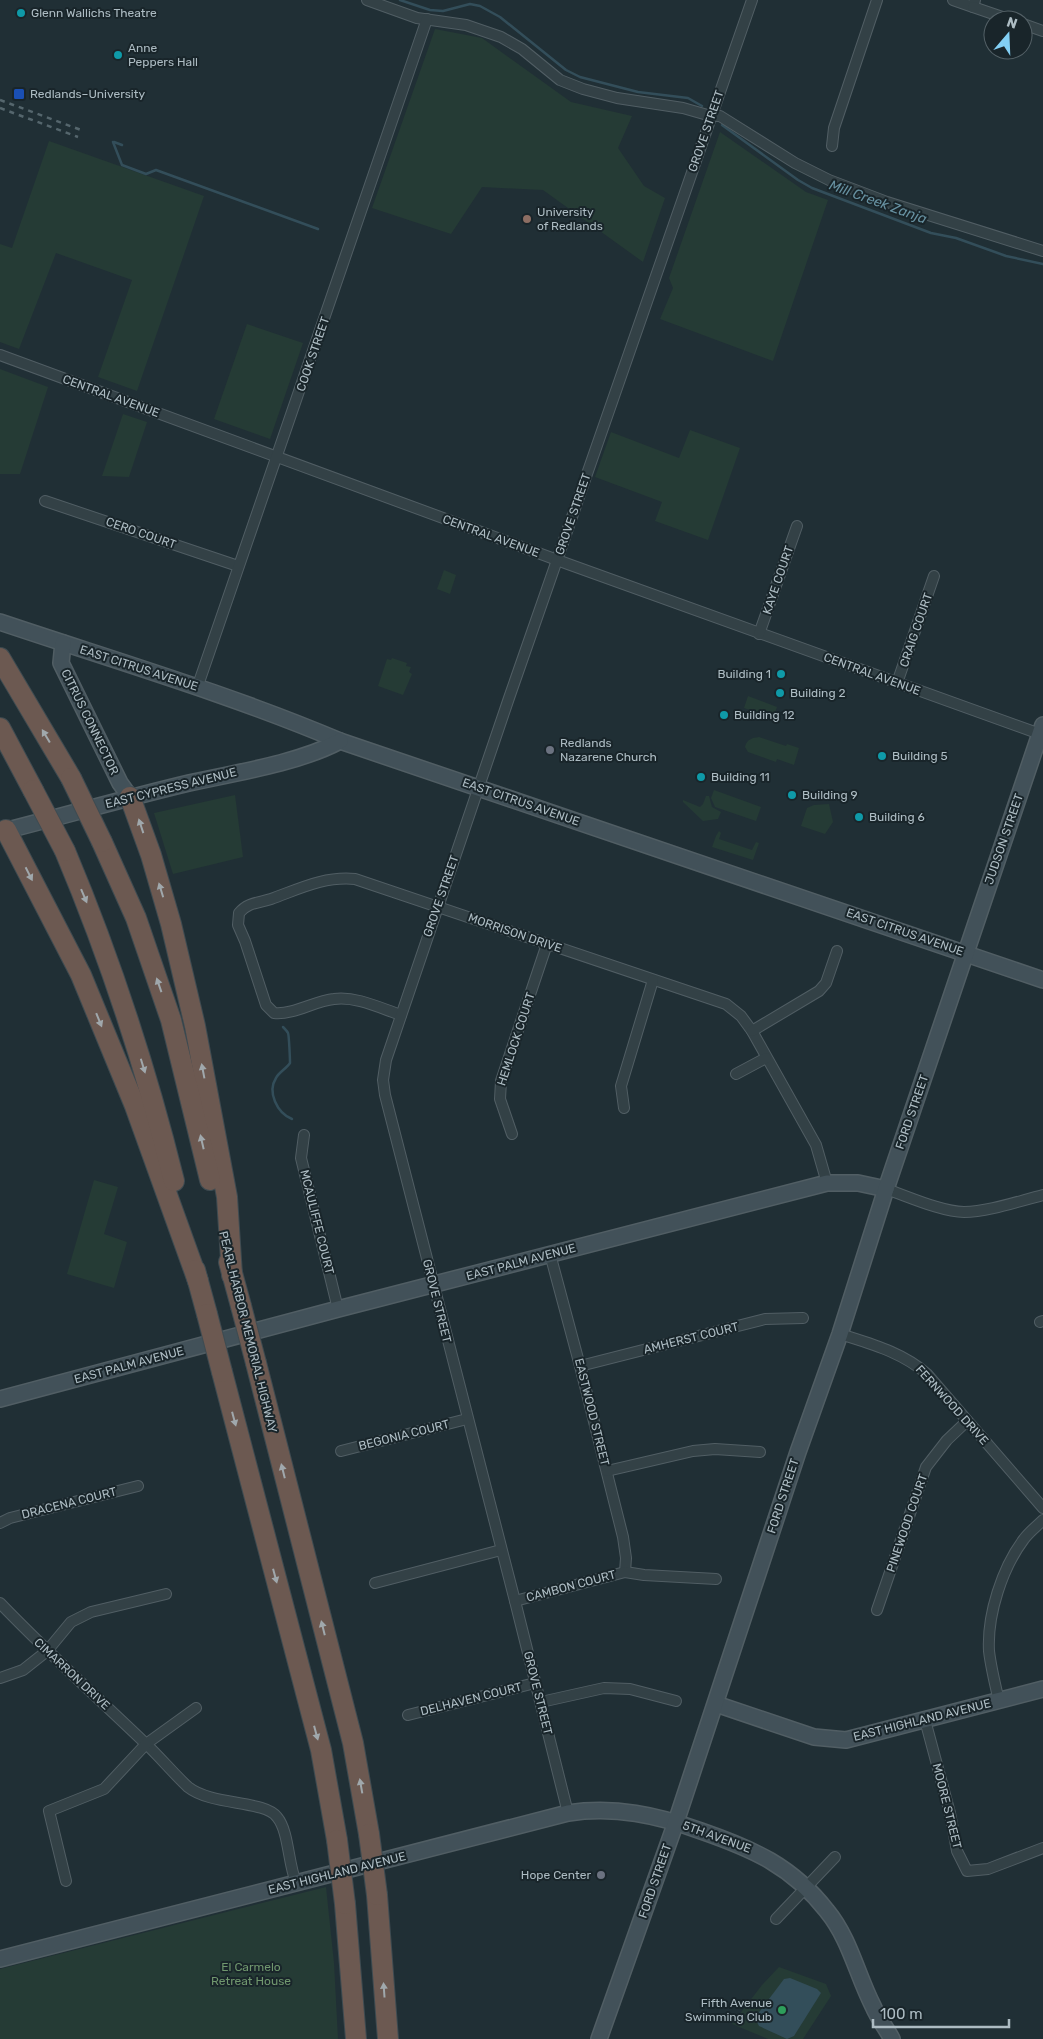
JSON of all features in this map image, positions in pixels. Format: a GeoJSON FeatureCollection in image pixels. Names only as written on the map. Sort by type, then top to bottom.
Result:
{"type":"FeatureCollection","features":[{"type":"Feature","properties":{"kind":"highway","name":"PEARL HARBOR MEMORIAL HIGHWAY"},"geometry":{"type":"LineString","coordinates":[[0,658],[71,778],[102,842],[136,918],[171,1020],[194,1106],[232,1275],[353,1743],[369,1834],[377,1895],[388,2039]]}},
{"type":"Feature","properties":{"kind":"highway"},"geometry":{"type":"LineString","coordinates":[[0,728],[65,851],[93,917],[133,1032],[157,1112],[198,1281],[321,1750],[337,1840],[345,1904],[356,2039]]}},
{"type":"Feature","properties":{"kind":"highway"},"geometry":{"type":"LineString","coordinates":[[130,797],[137,813],[171,924],[195,1026],[227,1197],[232,1275]]}},
{"type":"Feature","properties":{"kind":"highway"},"geometry":{"type":"LineString","coordinates":[[3,831],[81,975],[135,1106],[198,1281]]}},
{"type":"Feature","properties":{"kind":"main road","name":"EAST CITRUS AVENUE"},"geometry":{"type":"LineString","coordinates":[[0,622],[197,688],[297,723],[340,741],[1043,980]]}},
{"type":"Feature","properties":{"kind":"main road","name":"CITRUS CONNECTOR"},"geometry":{"type":"LineString","coordinates":[[63,643],[61,663],[120,784],[130,797]]}},
{"type":"Feature","properties":{"kind":"main road","name":"JUDSON STREET"},"geometry":{"type":"LineString","coordinates":[[965,953],[1041,729]]}},
{"type":"Feature","properties":{"kind":"main road","name":"EAST CYPRESS AVENUE"},"geometry":{"type":"LineString","coordinates":[[3,831],[130,797],[320,751],[340,741]]}},
{"type":"Feature","properties":{"kind":"main road","name":"FORD STREET"},"geometry":{"type":"LineString","coordinates":[[599,2039],[716,1704],[965,953]]}},
{"type":"Feature","properties":{"kind":"main road","name":"EAST PALM AVENUE"},"geometry":{"type":"LineString","coordinates":[[0,1399],[338,1309],[827,1183],[858,1183],[886,1189]]}},
{"type":"Feature","properties":{"kind":"main road","name":"EAST HIGHLAND AVENUE"},"geometry":{"type":"LineString","coordinates":[[716,1704],[814,1737],[846,1740],[1043,1689]]}},
{"type":"Feature","properties":{"kind":"main road","name":"EAST HIGHLAND AVENUE"},"geometry":{"type":"LineString","coordinates":[[0,1959],[296,1882],[423,1852],[568,1813],[619,1810],[676,1822]]}},
{"type":"Feature","properties":{"kind":"main road","name":"5TH AVENUE"},"geometry":{"type":"LineString","coordinates":[[676,1822],[742,1845],[766,1857],[787,1871],[806,1888],[828,1911],[847,1941],[873,2007],[892,2039]]}},
{"type":"Feature","properties":{"kind":"street"},"geometry":{"type":"LineString","coordinates":[[367,0],[394,10],[427,19],[466,25],[501,37],[522,49],[560,80],[584,89],[617,98],[683,108],[711,116],[720,116],[795,163],[829,180],[888,202],[1043,251]]}},
{"type":"Feature","properties":{"kind":"street","name":"GROVE STREET"},"geometry":{"type":"LineString","coordinates":[[568,1813],[385,1095],[386,1060],[478,787],[752,0]]}},
{"type":"Feature","properties":{"kind":"street"},"geometry":{"type":"LineString","coordinates":[[832,146],[834,128],[877,0]]}},
{"type":"Feature","properties":{"kind":"street"},"geometry":{"type":"LineString","coordinates":[[953,0],[974,4],[988,10]]}},
{"type":"Feature","properties":{"kind":"street","name":"COOK STREET"},"geometry":{"type":"LineString","coordinates":[[197,688],[427,19]]}},
{"type":"Feature","properties":{"kind":"street","name":"CENTRAL AVENUE"},"geometry":{"type":"LineString","coordinates":[[0,355],[759,634],[897,683],[1041,729]]}},
{"type":"Feature","properties":{"kind":"street","name":"CERO COURT"},"geometry":{"type":"LineString","coordinates":[[45,501],[238,566]]}},
{"type":"Feature","properties":{"kind":"street","name":"KAYE COURT"},"geometry":{"type":"LineString","coordinates":[[759,634],[797,526]]}},
{"type":"Feature","properties":{"kind":"street","name":"CRAIG COURT"},"geometry":{"type":"LineString","coordinates":[[897,683],[934,576]]}},
{"type":"Feature","properties":{"kind":"street","name":"MORRISON DRIVE"},"geometry":{"type":"LineString","coordinates":[[401,1015],[346,998],[333,998],[286,1012],[274,1013],[266,1005],[238,925],[239,913],[248,904],[270,899],[318,882],[337,879],[355,880],[726,1004],[741,1016],[752,1031],[816,1145],[827,1183]]}},
{"type":"Feature","properties":{"kind":"street","name":"HEMLOCK COURT"},"geometry":{"type":"LineString","coordinates":[[512,1134],[500,1099],[501,1081],[547,944]]}},
{"type":"Feature","properties":{"kind":"street"},"geometry":{"type":"LineString","coordinates":[[752,1031],[818,992],[826,983],[837,951]]}},
{"type":"Feature","properties":{"kind":"street"},"geometry":{"type":"LineString","coordinates":[[624,1108],[621,1086],[653,980]]}},
{"type":"Feature","properties":{"kind":"street"},"geometry":{"type":"LineString","coordinates":[[736,1074],[766,1058]]}},
{"type":"Feature","properties":{"kind":"street","name":"MCAULIFFE COURT"},"geometry":{"type":"LineString","coordinates":[[304,1135],[301,1158],[338,1309]]}},
{"type":"Feature","properties":{"kind":"street","name":"EAST PALM AVENUE"},"geometry":{"type":"LineString","coordinates":[[886,1189],[949,1210],[963,1212],[976,1211],[1043,1195]]}},
{"type":"Feature","properties":{"kind":"street","name":"EASTWOOD STREET"},"geometry":{"type":"LineString","coordinates":[[550,1254],[623,1537],[626,1572]]}},
{"type":"Feature","properties":{"kind":"street","name":"AMHERST COURT"},"geometry":{"type":"LineString","coordinates":[[580,1366],[766,1319],[803,1318]]}},
{"type":"Feature","properties":{"kind":"street","name":"FERNWOOD DRIVE"},"geometry":{"type":"LineString","coordinates":[[840,1334],[907,1358],[927,1374],[1043,1508]]}},
{"type":"Feature","properties":{"kind":"street","name":"BEGONIA COURT"},"geometry":{"type":"LineString","coordinates":[[341,1451],[467,1419]]}},
{"type":"Feature","properties":{"kind":"street","name":"PINEWOOD COURT"},"geometry":{"type":"LineString","coordinates":[[877,1610],[926,1467],[948,1440],[967,1421]]}},
{"type":"Feature","properties":{"kind":"street"},"geometry":{"type":"LineString","coordinates":[[607,1471],[693,1451],[715,1449],[760,1452]]}},
{"type":"Feature","properties":{"kind":"street","name":"DRACENA COURT"},"geometry":{"type":"LineString","coordinates":[[0,1523],[10,1518],[138,1486]]}},
{"type":"Feature","properties":{"kind":"street"},"geometry":{"type":"LineString","coordinates":[[999,1701],[989,1650],[990,1630],[995,1605],[1014,1555],[1025,1538],[1043,1520]]}},
{"type":"Feature","properties":{"kind":"street"},"geometry":{"type":"LineString","coordinates":[[375,1583],[501,1550]]}},
{"type":"Feature","properties":{"kind":"street","name":"CAMBON COURT"},"geometry":{"type":"LineString","coordinates":[[515,1601],[626,1572],[644,1576],[716,1579]]}},
{"type":"Feature","properties":{"kind":"street"},"geometry":{"type":"LineString","coordinates":[[0,1678],[23,1670],[46,1651],[71,1622],[91,1612],[166,1594]]}},
{"type":"Feature","properties":{"kind":"street","name":"CIMARRON DRIVE"},"geometry":{"type":"LineString","coordinates":[[0,1603],[46,1651],[146,1744],[190,1788],[222,1802],[262,1808],[277,1816],[281,1824],[296,1882]]}},
{"type":"Feature","properties":{"kind":"street","name":"DELHAVEN COURT"},"geometry":{"type":"LineString","coordinates":[[408,1715],[535,1683]]}},
{"type":"Feature","properties":{"kind":"street"},"geometry":{"type":"LineString","coordinates":[[540,1702],[604,1688],[630,1689],[676,1701]]}},
{"type":"Feature","properties":{"kind":"street"},"geometry":{"type":"LineString","coordinates":[[66,1881],[48,1810],[104,1789],[146,1744],[196,1708]]}},
{"type":"Feature","properties":{"kind":"street","name":"MOORE STREET"},"geometry":{"type":"LineString","coordinates":[[925,1720],[950,1814],[957,1851],[967,1871],[988,1869],[1043,1848]]}},
{"type":"Feature","properties":{"kind":"street"},"geometry":{"type":"LineString","coordinates":[[776,1919],[835,1856]]}},
{"type":"Feature","properties":{"kind":"green space"},"geometry":{"type":"Polygon","coordinates":[[[435,29],[482,38],[571,102],[632,116],[618,148],[644,186],[665,198],[643,262],[543,190],[482,187],[451,234],[372,208],[435,29]]]}},
{"type":"Feature","properties":{"kind":"green space"},"geometry":{"type":"Polygon","coordinates":[[[720,132],[806,192],[828,200],[773,361],[660,319],[673,288],[669,278],[720,132]]]}},
{"type":"Feature","properties":{"kind":"green space"},"geometry":{"type":"Polygon","coordinates":[[[49,141],[204,196],[137,391],[98,377],[132,280],[56,253],[19,349],[0,342],[0,244],[12,248],[49,141]]]}},
{"type":"Feature","properties":{"kind":"green space"},"geometry":{"type":"Polygon","coordinates":[[[247,324],[303,343],[270,439],[214,419],[247,324]]]}},
{"type":"Feature","properties":{"kind":"green space"},"geometry":{"type":"Polygon","coordinates":[[[0,369],[48,387],[20,474],[0,474],[0,369]]]}},
{"type":"Feature","properties":{"kind":"green space"},"geometry":{"type":"Polygon","coordinates":[[[123,414],[147,422],[129,477],[102,476],[123,414]]]}},
{"type":"Feature","properties":{"kind":"green space"},"geometry":{"type":"Polygon","coordinates":[[[690,430],[740,448],[708,540],[655,521],[662,502],[595,477],[611,432],[679,458],[690,430]]]}},
{"type":"Feature","properties":{"kind":"green space"},"geometry":{"type":"Polygon","coordinates":[[[444,570],[456,575],[450,594],[437,589],[444,570]]]}},
{"type":"Feature","properties":{"kind":"green space"},"geometry":{"type":"Polygon","coordinates":[[[392,658],[407,663],[406,666],[411,667],[409,672],[412,674],[403,695],[378,686],[387,659],[391,660],[392,658]]]}},
{"type":"Feature","properties":{"kind":"green space"},"geometry":{"type":"Polygon","coordinates":[[[748,696],[777,707],[773,718],[744,708],[748,696]]]}},
{"type":"Feature","properties":{"kind":"green space"},"geometry":{"type":"Polygon","coordinates":[[[759,737],[786,746],[787,744],[799,748],[794,765],[777,759],[776,762],[748,752],[745,747],[747,742],[752,738],[759,737]]]}},
{"type":"Feature","properties":{"kind":"green space"},"geometry":{"type":"Polygon","coordinates":[[[714,790],[761,807],[756,821],[715,807],[711,798],[714,790]]]}},
{"type":"Feature","properties":{"kind":"green space"},"geometry":{"type":"Polygon","coordinates":[[[235,795],[243,857],[173,874],[154,813],[235,795]]]}},
{"type":"Feature","properties":{"kind":"green space"},"geometry":{"type":"Polygon","coordinates":[[[706,796],[709,796],[712,807],[721,812],[718,819],[703,821],[683,802],[683,800],[700,807],[706,796]]]}},
{"type":"Feature","properties":{"kind":"green space"},"geometry":{"type":"Polygon","coordinates":[[[829,804],[833,822],[825,834],[801,826],[807,808],[814,805],[829,804]]]}},
{"type":"Feature","properties":{"kind":"green space"},"geometry":{"type":"Polygon","coordinates":[[[719,831],[721,833],[719,839],[752,850],[756,842],[759,843],[753,860],[712,847],[719,831]]]}},
{"type":"Feature","properties":{"kind":"green space"},"geometry":{"type":"Polygon","coordinates":[[[94,1180],[118,1187],[104,1234],[127,1242],[114,1288],[67,1274],[94,1180]]]}},
{"type":"Feature","properties":{"kind":"green space","name":"El Carmelo Retreat House"},"geometry":{"type":"Polygon","coordinates":[[[326,1887],[334,1963],[338,2039],[0,2039],[0,1969],[326,1887]]]}},
{"type":"Feature","properties":{"kind":"green space","name":"Fifth Avenue Swimming Club"},"geometry":{"type":"Polygon","coordinates":[[[779,1967],[826,1984],[831,1996],[803,2039],[768,2039],[732,2024],[762,1985],[779,1967]]]}},
{"type":"Feature","properties":{"kind":"water"},"geometry":{"type":"Polygon","coordinates":[[[790,1978],[817,1989],[821,1993],[794,2036],[787,2039],[759,2026],[756,2020],[757,2015],[784,1979],[790,1978]]]}},
{"type":"Feature","properties":{"kind":"waterway","name":"Mill Creek Zanja"},"geometry":{"type":"LineString","coordinates":[[400,0],[430,10],[443,11],[470,4],[480,6],[500,17],[566,70],[580,77],[638,92],[688,98],[702,106]]}},
{"type":"Feature","properties":{"kind":"waterway","name":"Mill Creek Zanja"},"geometry":{"type":"LineString","coordinates":[[722,125],[812,188],[931,233],[956,238],[1006,256],[1043,264]]}},
{"type":"Feature","properties":{"kind":"waterway"},"geometry":{"type":"LineString","coordinates":[[113,142],[122,165],[146,174],[156,170],[318,229]]}},
{"type":"Feature","properties":{"kind":"waterway"},"geometry":{"type":"LineString","coordinates":[[114,142],[122,145]]}},
{"type":"Feature","properties":{"kind":"waterway"},"geometry":{"type":"LineString","coordinates":[[283,1027],[288,1035],[290,1063],[276,1078],[273,1084],[273,1096],[282,1112],[292,1119]]}},
{"type":"Feature","properties":{"kind":"railway"},"geometry":{"type":"LineString","coordinates":[[0,100],[81,130]]}},
{"type":"Feature","properties":{"kind":"railway"},"geometry":{"type":"LineString","coordinates":[[0,108],[78,137]]}},
{"type":"Feature","properties":{"kind":"place","name":"Glenn Wallichs Theatre"},"geometry":{"type":"Point","coordinates":[21,13]}},
{"type":"Feature","properties":{"kind":"place","name":"Anne Peppers Hall"},"geometry":{"type":"Point","coordinates":[118,55]}},
{"type":"Feature","properties":{"kind":"place","name":"Redlands–University"},"geometry":{"type":"Point","coordinates":[19,94]}},
{"type":"Feature","properties":{"kind":"place","name":"University of Redlands"},"geometry":{"type":"Point","coordinates":[527,219]}},
{"type":"Feature","properties":{"kind":"place","name":"Building 1"},"geometry":{"type":"Point","coordinates":[781,674]}},
{"type":"Feature","properties":{"kind":"place","name":"Building 2"},"geometry":{"type":"Point","coordinates":[780,693]}},
{"type":"Feature","properties":{"kind":"place","name":"Building 12"},"geometry":{"type":"Point","coordinates":[724,715]}},
{"type":"Feature","properties":{"kind":"place","name":"Redlands Nazarene Church"},"geometry":{"type":"Point","coordinates":[550,750]}},
{"type":"Feature","properties":{"kind":"place","name":"Building 5"},"geometry":{"type":"Point","coordinates":[882,756]}},
{"type":"Feature","properties":{"kind":"place","name":"Building 11"},"geometry":{"type":"Point","coordinates":[701,777]}},
{"type":"Feature","properties":{"kind":"place","name":"Building 9"},"geometry":{"type":"Point","coordinates":[792,795]}},
{"type":"Feature","properties":{"kind":"place","name":"Building 6"},"geometry":{"type":"Point","coordinates":[859,817]}},
{"type":"Feature","properties":{"kind":"place","name":"Hope Center"},"geometry":{"type":"Point","coordinates":[601,1875]}},
{"type":"Feature","properties":{"kind":"place","name":"Fifth Avenue Swimming Club"},"geometry":{"type":"Point","coordinates":[782,2010]}}]}
